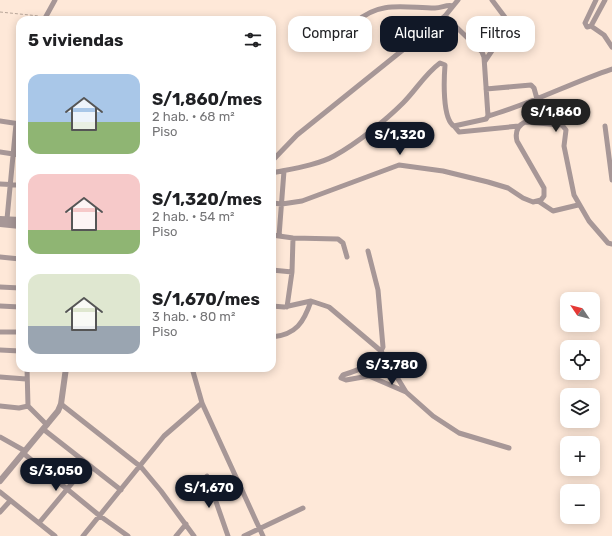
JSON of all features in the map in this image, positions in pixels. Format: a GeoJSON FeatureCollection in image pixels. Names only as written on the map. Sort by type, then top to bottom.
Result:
{"type":"FeatureCollection","features":[{"type":"Feature","properties":{"kind":"street"},"geometry":{"type":"LineString","coordinates":[[46,16],[55,0]]}},
{"type":"Feature","properties":{"kind":"street"},"geometry":{"type":"LineString","coordinates":[[445,16],[458,0]]}},
{"type":"Feature","properties":{"kind":"street"},"geometry":{"type":"LineString","coordinates":[[485,61],[510,24],[492,0]]}},
{"type":"Feature","properties":{"kind":"street"},"geometry":{"type":"LineString","coordinates":[[596,0],[585,24],[587,27],[591,26],[604,35],[612,47]]}},
{"type":"Feature","properties":{"kind":"street"},"geometry":{"type":"LineString","coordinates":[[591,26],[605,0]]}},
{"type":"Feature","properties":{"kind":"street"},"geometry":{"type":"LineString","coordinates":[[363,16],[367,12],[375,9],[402,5],[435,8],[448,5],[454,6]]}},
{"type":"Feature","properties":{"kind":"street"},"geometry":{"type":"LineString","coordinates":[[458,29],[482,52],[485,61],[488,116]]}},
{"type":"Feature","properties":{"kind":"street"},"geometry":{"type":"LineString","coordinates":[[276,157],[297,135],[400,52]]}},
{"type":"Feature","properties":{"kind":"street"},"geometry":{"type":"LineString","coordinates":[[276,172],[333,156],[405,102],[430,70],[440,63],[445,65],[445,95],[448,116],[451,124],[459,132],[519,126],[525,122],[562,125],[565,128],[564,146],[574,195],[578,205],[588,221],[608,244],[612,244]]}},
{"type":"Feature","properties":{"kind":"street"},"geometry":{"type":"LineString","coordinates":[[454,126],[484,120],[488,116],[515,108],[584,78],[612,69]]}},
{"type":"Feature","properties":{"kind":"street"},"geometry":{"type":"LineString","coordinates":[[486,89],[531,85],[534,88],[536,99]]}},
{"type":"Feature","properties":{"kind":"street"},"geometry":{"type":"LineString","coordinates":[[0,121],[16,124]]}},
{"type":"Feature","properties":{"kind":"street"},"geometry":{"type":"LineString","coordinates":[[276,203],[302,201],[399,165],[443,171],[508,188],[523,198],[533,202],[538,201],[544,196],[545,190],[517,141],[516,133],[519,126]]}},
{"type":"Feature","properties":{"kind":"street"},"geometry":{"type":"LineString","coordinates":[[605,126],[612,180]]}},
{"type":"Feature","properties":{"kind":"street"},"geometry":{"type":"LineString","coordinates":[[7,219],[16,136]]}},
{"type":"Feature","properties":{"kind":"street"},"geometry":{"type":"LineString","coordinates":[[0,152],[16,154]]}},
{"type":"Feature","properties":{"kind":"street"},"geometry":{"type":"LineString","coordinates":[[279,236],[284,171]]}},
{"type":"Feature","properties":{"kind":"street"},"geometry":{"type":"LineString","coordinates":[[0,184],[16,185]]}},
{"type":"Feature","properties":{"kind":"street"},"geometry":{"type":"LineString","coordinates":[[538,201],[553,211],[578,205]]}},
{"type":"Feature","properties":{"kind":"street"},"geometry":{"type":"LineString","coordinates":[[0,219],[16,220]]}},
{"type":"Feature","properties":{"kind":"street"},"geometry":{"type":"LineString","coordinates":[[0,224],[16,226]]}},
{"type":"Feature","properties":{"kind":"street"},"geometry":{"type":"LineString","coordinates":[[276,236],[293,238],[338,239],[343,243],[347,257]]}},
{"type":"Feature","properties":{"kind":"street"},"geometry":{"type":"LineString","coordinates":[[287,307],[292,272],[293,238]]}},
{"type":"Feature","properties":{"kind":"street"},"geometry":{"type":"LineString","coordinates":[[368,251],[378,290],[383,345],[381,351],[366,366],[343,375],[342,379],[346,380],[369,376],[406,392]]}},
{"type":"Feature","properties":{"kind":"street"},"geometry":{"type":"LineString","coordinates":[[0,257],[16,259]]}},
{"type":"Feature","properties":{"kind":"street"},"geometry":{"type":"LineString","coordinates":[[276,270],[292,272]]}},
{"type":"Feature","properties":{"kind":"street"},"geometry":{"type":"LineString","coordinates":[[0,287],[16,288]]}},
{"type":"Feature","properties":{"kind":"street"},"geometry":{"type":"LineString","coordinates":[[276,336],[289,334],[297,328],[306,316],[311,301]]}},
{"type":"Feature","properties":{"kind":"street"},"geometry":{"type":"LineString","coordinates":[[276,306],[287,307],[311,301],[329,307],[381,351],[406,392],[433,416],[459,433],[509,448]]}},
{"type":"Feature","properties":{"kind":"street"},"geometry":{"type":"LineString","coordinates":[[0,306],[16,307]]}},
{"type":"Feature","properties":{"kind":"street"},"geometry":{"type":"LineString","coordinates":[[0,332],[16,332]]}},
{"type":"Feature","properties":{"kind":"street"},"geometry":{"type":"LineString","coordinates":[[0,350],[16,351]]}},
{"type":"Feature","properties":{"kind":"street"},"geometry":{"type":"LineString","coordinates":[[27,372],[28,406],[45,427],[121,490]]}},
{"type":"Feature","properties":{"kind":"street"},"geometry":{"type":"LineString","coordinates":[[0,481],[45,427],[61,404],[65,372]]}},
{"type":"Feature","properties":{"kind":"street"},"geometry":{"type":"LineString","coordinates":[[193,372],[202,403],[236,481],[263,536]]}},
{"type":"Feature","properties":{"kind":"street"},"geometry":{"type":"LineString","coordinates":[[0,377],[26,379]]}},
{"type":"Feature","properties":{"kind":"street"},"geometry":{"type":"LineString","coordinates":[[83,536],[141,467],[164,436],[202,403]]}},
{"type":"Feature","properties":{"kind":"street"},"geometry":{"type":"LineString","coordinates":[[61,404],[141,467],[194,536]]}},
{"type":"Feature","properties":{"kind":"street"},"geometry":{"type":"LineString","coordinates":[[0,406],[19,408],[28,406]]}},
{"type":"Feature","properties":{"kind":"street"},"geometry":{"type":"LineString","coordinates":[[0,438],[24,452],[67,490],[128,536]]}},
{"type":"Feature","properties":{"kind":"street"},"geometry":{"type":"LineString","coordinates":[[39,523],[88,464]]}},
{"type":"Feature","properties":{"kind":"street"},"geometry":{"type":"LineString","coordinates":[[207,476],[228,536]]}},
{"type":"Feature","properties":{"kind":"street"},"geometry":{"type":"LineString","coordinates":[[0,492],[55,536]]}},
{"type":"Feature","properties":{"kind":"street"},"geometry":{"type":"LineString","coordinates":[[0,512],[10,501]]}},
{"type":"Feature","properties":{"kind":"street"},"geometry":{"type":"LineString","coordinates":[[244,536],[303,508]]}},
{"type":"Feature","properties":{"kind":"street"},"geometry":{"type":"LineString","coordinates":[[176,536],[186,524]]}},
{"type":"Feature","properties":{"kind":"path"},"geometry":{"type":"LineString","coordinates":[[0,12],[30,16]]}}]}
